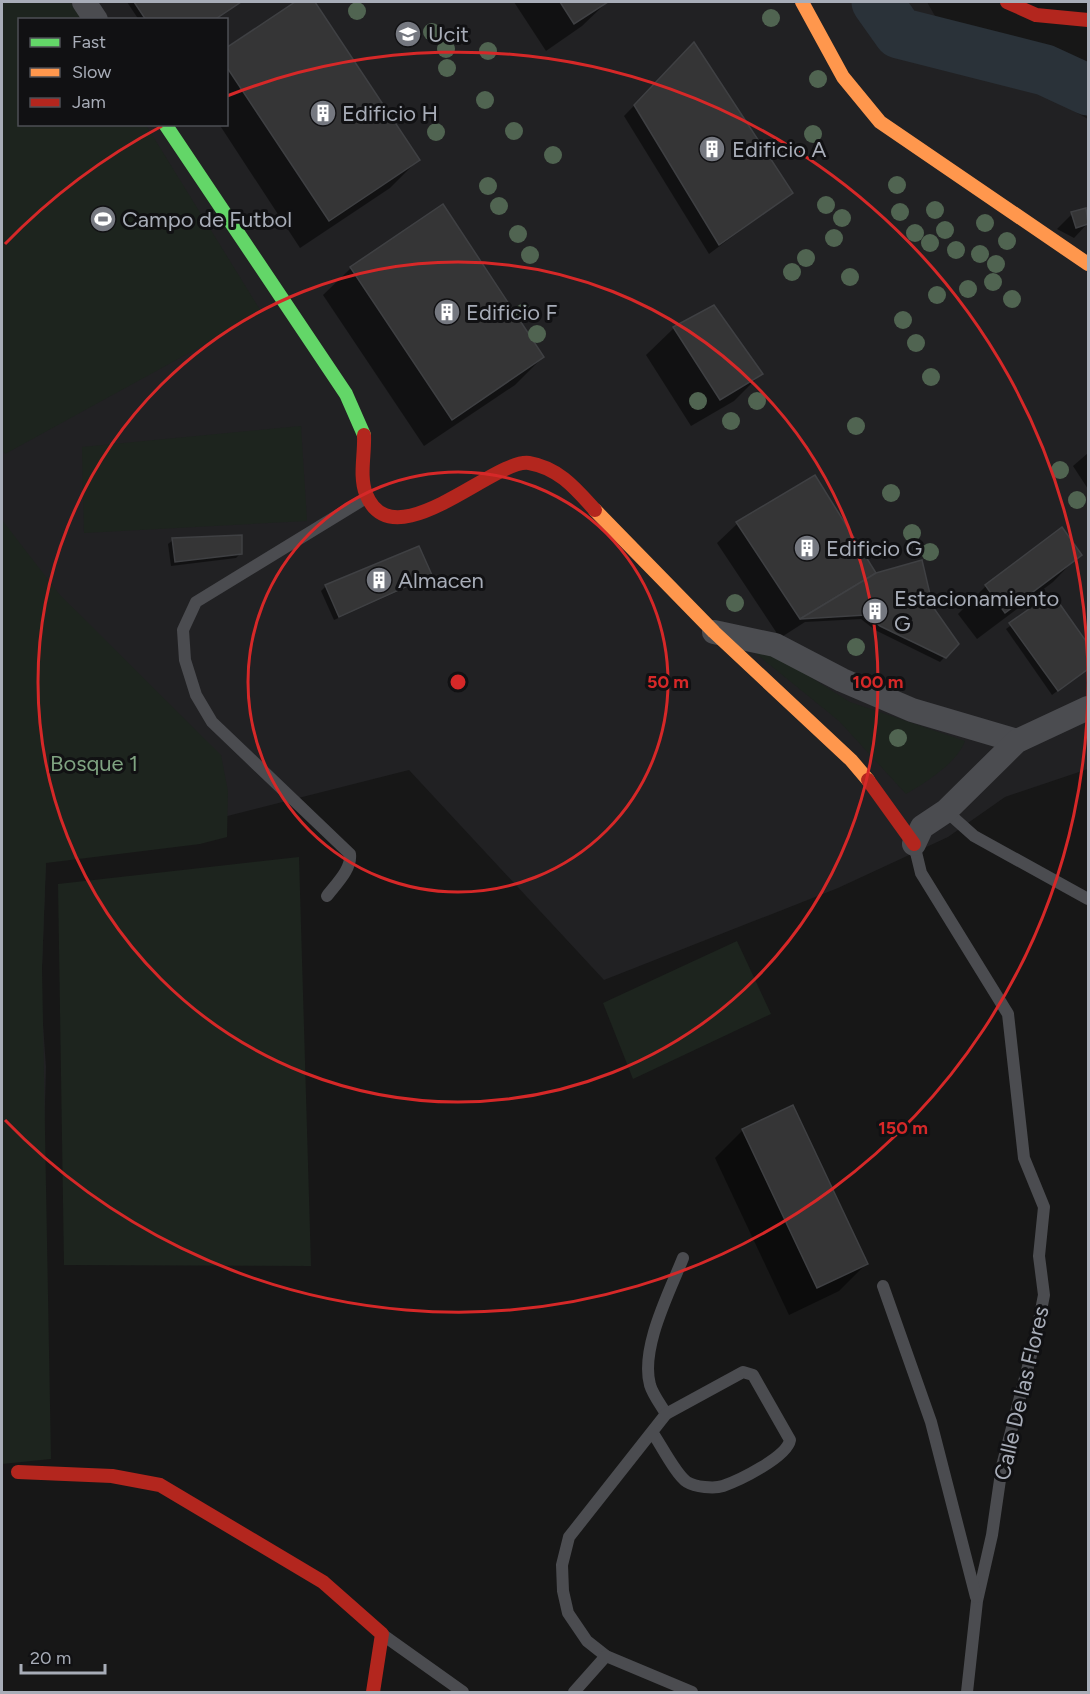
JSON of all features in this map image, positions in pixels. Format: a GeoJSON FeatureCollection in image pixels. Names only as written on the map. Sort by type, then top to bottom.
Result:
{"type":"FeatureCollection","features":[{"type":"Feature","properties":{"kind":"street"},"geometry":{"type":"LineString","coordinates":[[84,2],[95,18]]}},
{"type":"Feature","properties":{"kind":"street"},"geometry":{"type":"LineString","coordinates":[[802,2],[843,77],[880,122],[1089,264]]}},
{"type":"Feature","properties":{"kind":"street"},"geometry":{"type":"LineString","coordinates":[[1007,2],[1036,15],[1089,20]]}},
{"type":"Feature","properties":{"kind":"street"},"geometry":{"type":"LineString","coordinates":[[166,126],[346,394],[364,433],[362,474],[367,498],[381,515],[397,519],[425,512],[512,466],[528,463],[565,477],[629,548],[714,632],[851,760],[880,794],[914,844]]}},
{"type":"Feature","properties":{"kind":"street"},"geometry":{"type":"LineString","coordinates":[[714,632],[775,645],[842,680],[912,710],[1017,741]]}},
{"type":"Feature","properties":{"kind":"street"},"geometry":{"type":"LineString","coordinates":[[914,844],[922,826],[946,811],[1017,741],[1089,708]]}},
{"type":"Feature","properties":{"kind":"street"},"geometry":{"type":"LineString","coordinates":[[18,1472],[112,1476],[160,1485],[323,1582],[382,1634],[373,1692]]}},
{"type":"Feature","properties":{"kind":"lane"},"geometry":{"type":"LineString","coordinates":[[327,896],[351,862],[350,854],[212,722],[196,695],[185,660],[183,630],[196,602],[367,498]]}},
{"type":"Feature","properties":{"kind":"lane"},"geometry":{"type":"LineString","coordinates":[[946,811],[974,836],[1089,899]]}},
{"type":"Feature","properties":{"kind":"lane","name":"Calle De las Flores"},"geometry":{"type":"LineString","coordinates":[[914,844],[921,873],[1008,1014],[1024,1158],[1044,1207],[1039,1256],[1044,1295],[1036,1336],[1002,1466],[992,1535],[977,1601],[967,1692]]}},
{"type":"Feature","properties":{"kind":"lane"},"geometry":{"type":"LineString","coordinates":[[666,1414],[650,1385],[651,1347],[662,1309],[683,1258]]}},
{"type":"Feature","properties":{"kind":"lane"},"geometry":{"type":"LineString","coordinates":[[884,1286],[931,1422],[977,1601]]}},
{"type":"Feature","properties":{"kind":"lane"},"geometry":{"type":"LineString","coordinates":[[652,1432],[686,1481],[702,1486],[722,1486],[778,1458],[789,1447],[790,1440],[749,1372],[743,1372],[666,1414],[569,1537],[562,1565],[563,1592],[568,1613],[587,1641],[606,1656],[692,1692]]}},
{"type":"Feature","properties":{"kind":"lane"},"geometry":{"type":"LineString","coordinates":[[382,1634],[463,1692]]}},
{"type":"Feature","properties":{"kind":"lane"},"geometry":{"type":"LineString","coordinates":[[574,1692],[606,1656]]}},
{"type":"Feature","properties":{"kind":"shaded area"},"geometry":{"type":"Polygon","coordinates":[[[2,2],[927,2],[969,75],[1040,92],[1088,119],[1088,769],[1005,797],[948,837],[838,888],[604,980],[409,770],[46,862],[41,995],[46,1067],[44,1140],[47,1288],[2,1464],[2,2]]]}},
{"type":"Feature","properties":{"kind":"green space","name":"Campo de Futbol"},"geometry":{"type":"Polygon","coordinates":[[[2,2],[70,2],[81,18],[18,18],[18,126],[147,126],[262,313],[5,454],[2,449],[2,2]]]}},
{"type":"Feature","properties":{"kind":"green space"},"geometry":{"type":"Polygon","coordinates":[[[301,426],[307,521],[84,533],[82,447],[301,426]]]}},
{"type":"Feature","properties":{"kind":"green space","name":"Bosque 1"},"geometry":{"type":"Polygon","coordinates":[[[2,520],[60,595],[221,755],[228,791],[227,837],[200,844],[46,863],[42,968],[51,1459],[2,1464],[2,520]]]}},
{"type":"Feature","properties":{"kind":"green space"},"geometry":{"type":"Polygon","coordinates":[[[748,647],[772,653],[850,702],[965,741],[948,765],[906,794],[839,721],[748,647]]]}},
{"type":"Feature","properties":{"kind":"green space"},"geometry":{"type":"Polygon","coordinates":[[[299,857],[311,1266],[64,1265],[58,884],[299,857]]]}},
{"type":"Feature","properties":{"kind":"green space"},"geometry":{"type":"Polygon","coordinates":[[[737,941],[771,1014],[633,1079],[603,1003],[737,941]]]}},
{"type":"Feature","properties":{"kind":"building"},"geometry":{"type":"Polygon","coordinates":[[[134,2],[241,2],[217,18],[145,18],[134,2]]]}},
{"type":"Feature","properties":{"kind":"building","name":"Edificio H"},"geometry":{"type":"Polygon","coordinates":[[[295,2],[315,2],[420,160],[329,221],[228,69],[228,47],[295,2]]]}},
{"type":"Feature","properties":{"kind":"building"},"geometry":{"type":"Polygon","coordinates":[[[560,2],[608,2],[574,24],[560,2]]]}},
{"type":"Feature","properties":{"kind":"building","name":"Edificio A"},"geometry":{"type":"Polygon","coordinates":[[[694,42],[793,193],[719,245],[634,105],[694,42]]]}},
{"type":"Feature","properties":{"kind":"building","name":"Edificio F"},"geometry":{"type":"Polygon","coordinates":[[[443,204],[544,357],[452,420],[350,267],[443,204]]]}},
{"type":"Feature","properties":{"kind":"building"},"geometry":{"type":"Polygon","coordinates":[[[1086,208],[1088,224],[1076,228],[1071,212],[1086,208]]]}},
{"type":"Feature","properties":{"kind":"building"},"geometry":{"type":"Polygon","coordinates":[[[714,305],[763,374],[720,400],[673,327],[714,305]]]}},
{"type":"Feature","properties":{"kind":"building","name":"Edificio G"},"geometry":{"type":"Polygon","coordinates":[[[815,475],[876,573],[800,619],[736,522],[815,475]]]}},
{"type":"Feature","properties":{"kind":"building"},"geometry":{"type":"Polygon","coordinates":[[[1062,527],[1082,555],[1005,613],[985,585],[1062,527]]]}},
{"type":"Feature","properties":{"kind":"building"},"geometry":{"type":"Polygon","coordinates":[[[242,535],[242,554],[175,562],[172,538],[242,535]]]}},
{"type":"Feature","properties":{"kind":"building","name":"Almacen"},"geometry":{"type":"Polygon","coordinates":[[[419,546],[432,575],[339,617],[325,585],[419,546]]]}},
{"type":"Feature","properties":{"kind":"building","name":"Estacionamiento G"},"geometry":{"type":"Polygon","coordinates":[[[922,560],[933,607],[959,644],[946,658],[880,626],[866,615],[800,619],[876,573],[922,560]]]}},
{"type":"Feature","properties":{"kind":"building"},"geometry":{"type":"Polygon","coordinates":[[[1052,593],[1088,644],[1088,669],[1058,691],[1009,623],[1052,593]]]}},
{"type":"Feature","properties":{"kind":"building"},"geometry":{"type":"Polygon","coordinates":[[[793,1105],[868,1264],[817,1288],[742,1129],[793,1105]]]}},
{"type":"Feature","properties":{"kind":"waterway"},"geometry":{"type":"LineString","coordinates":[[877,2],[899,33],[1045,70],[1088,90]]}},
{"type":"Feature","properties":{"kind":"traffic: fast"},"geometry":{"type":"LineString","coordinates":[[166,126],[346,394],[364,435]]}},
{"type":"Feature","properties":{"kind":"traffic: slow"},"geometry":{"type":"LineString","coordinates":[[802,2],[843,77],[880,122],[1088,264]]}},
{"type":"Feature","properties":{"kind":"traffic: slow"},"geometry":{"type":"LineString","coordinates":[[595,510],[714,632],[851,760],[868,780]]}},
{"type":"Feature","properties":{"kind":"traffic: jam"},"geometry":{"type":"LineString","coordinates":[[1007,2],[1036,15],[1088,20]]}},
{"type":"Feature","properties":{"kind":"traffic: jam"},"geometry":{"type":"LineString","coordinates":[[364,435],[364,487],[366,494],[379,512],[398,517],[420,513],[493,475],[513,466],[529,463],[558,475],[574,487],[595,510]]}},
{"type":"Feature","properties":{"kind":"traffic: jam"},"geometry":{"type":"LineString","coordinates":[[868,780],[914,844]]}},
{"type":"Feature","properties":{"kind":"traffic: jam"},"geometry":{"type":"LineString","coordinates":[[18,1472],[112,1476],[160,1485],[323,1582],[382,1634],[373,1692]]}},
{"type":"Feature","properties":{"kind":"place","name":"Ucit"},"geometry":{"type":"Point","coordinates":[408,34]}},
{"type":"Feature","properties":{"kind":"place","name":"Edificio H"},"geometry":{"type":"Point","coordinates":[323,113]}},
{"type":"Feature","properties":{"kind":"place","name":"Edificio A"},"geometry":{"type":"Point","coordinates":[712,149]}},
{"type":"Feature","properties":{"kind":"place","name":"Campo de Futbol"},"geometry":{"type":"Point","coordinates":[103,219]}},
{"type":"Feature","properties":{"kind":"place","name":"Edificio F"},"geometry":{"type":"Point","coordinates":[447,312]}},
{"type":"Feature","properties":{"kind":"place","name":"Edificio G"},"geometry":{"type":"Point","coordinates":[807,548]}},
{"type":"Feature","properties":{"kind":"place","name":"Almacen"},"geometry":{"type":"Point","coordinates":[379,580]}},
{"type":"Feature","properties":{"kind":"place","name":"Estacionamiento G"},"geometry":{"type":"Point","coordinates":[875,611]}}]}
